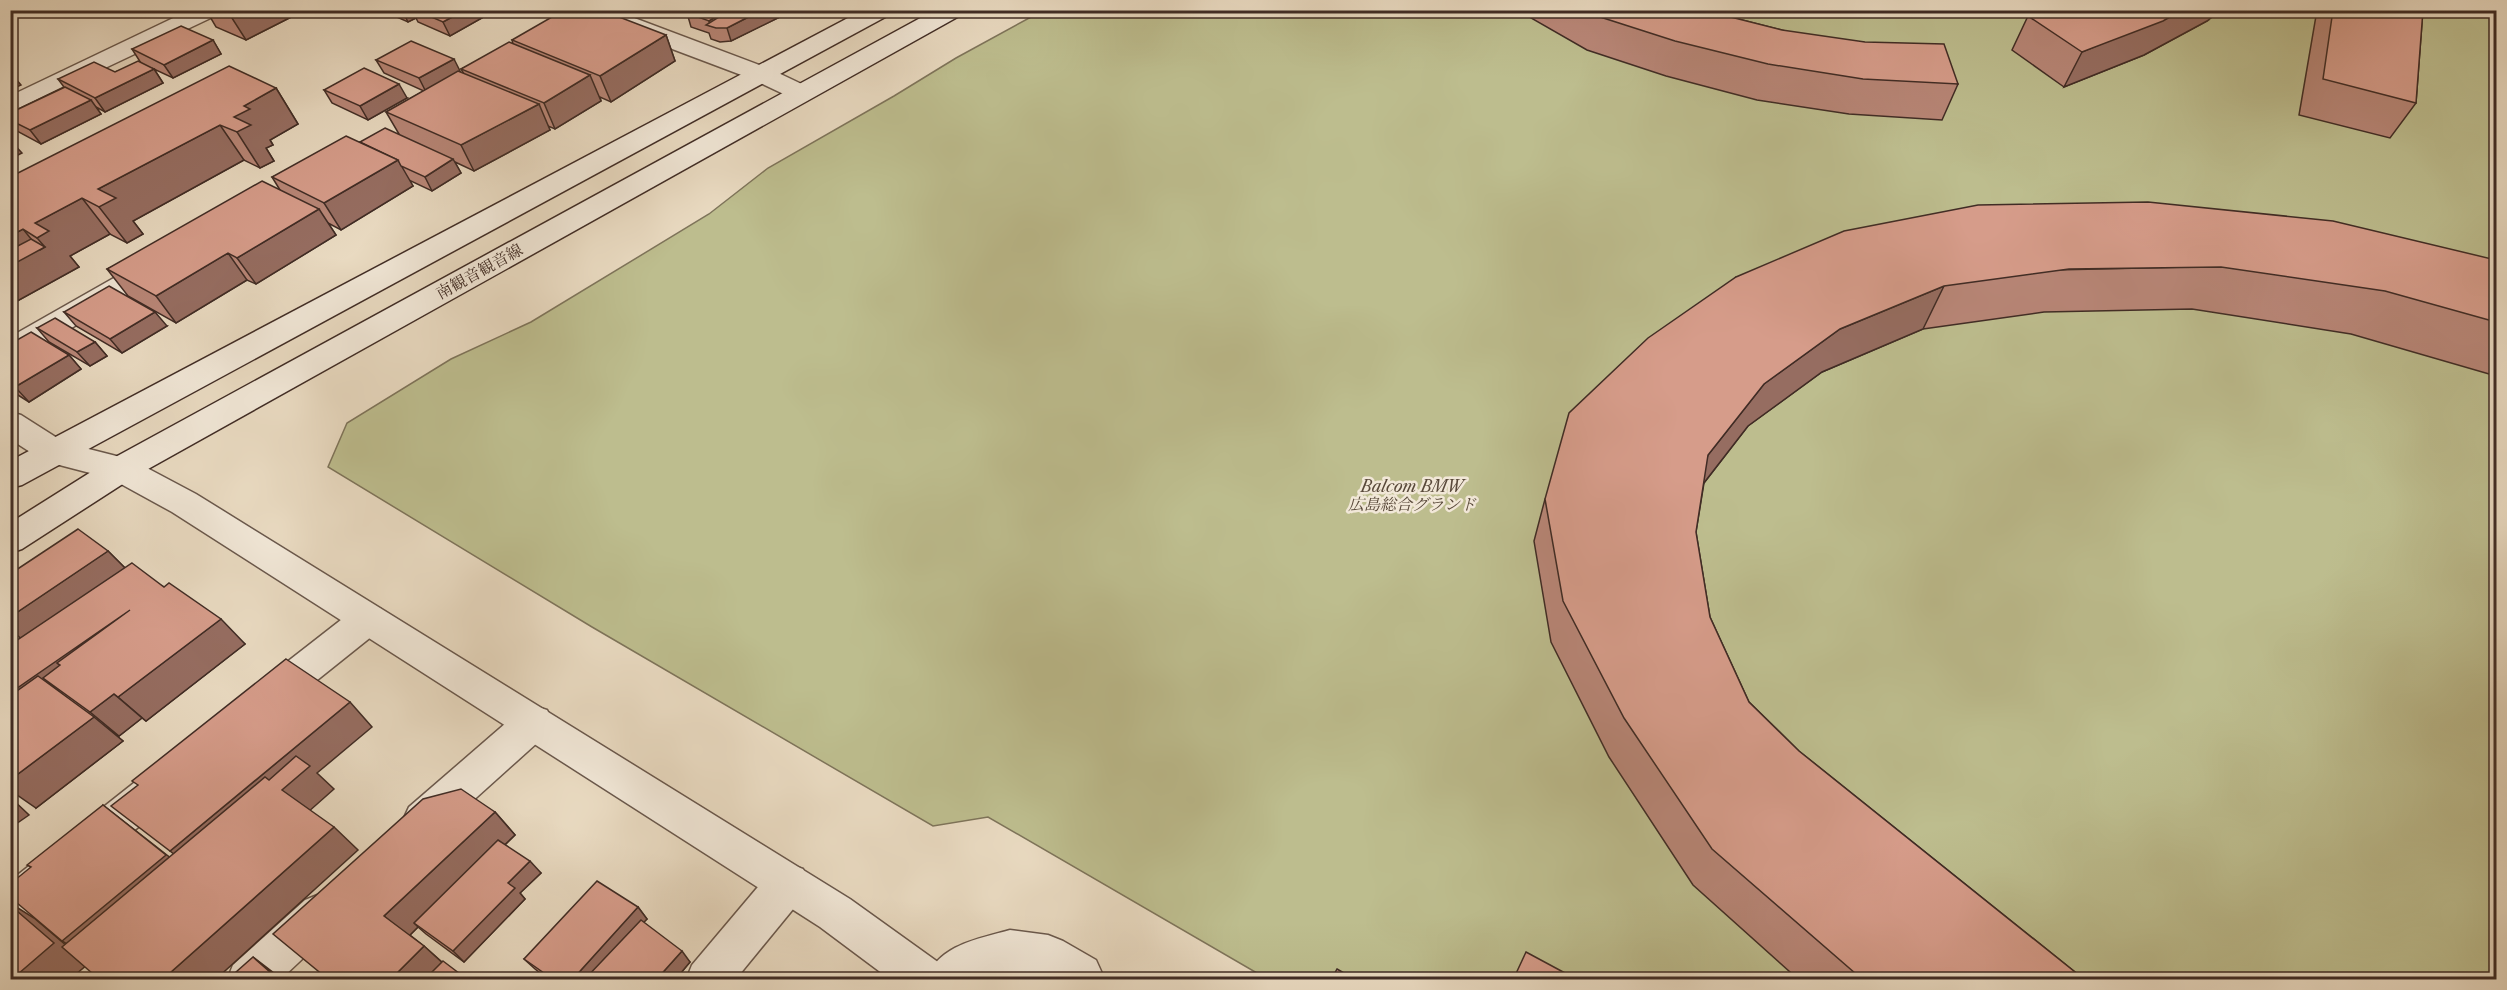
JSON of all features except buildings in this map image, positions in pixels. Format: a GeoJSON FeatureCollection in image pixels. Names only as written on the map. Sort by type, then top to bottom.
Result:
{"type":"FeatureCollection","features":[{"type":"Feature","properties":{"kind":"street"},"geometry":{"type":"LineString","coordinates":[[10,106],[209,10]]}},
{"type":"Feature","properties":{"kind":"street"},"geometry":{"type":"LineString","coordinates":[[10,476],[881,10]]}},
{"type":"Feature","properties":{"kind":"street","name":"南観音観音線"},"geometry":{"type":"LineString","coordinates":[[10,540],[121,469],[953,10]]}},
{"type":"Feature","properties":{"kind":"street"},"geometry":{"type":"LineString","coordinates":[[585,15],[762,74],[801,93]]}},
{"type":"Feature","properties":{"kind":"street"},"geometry":{"type":"LineString","coordinates":[[10,351],[184,250]]}},
{"type":"Feature","properties":{"kind":"street"},"geometry":{"type":"LineString","coordinates":[[10,423],[55,453],[121,469],[184,503],[835,913],[927,980]]}},
{"type":"Feature","properties":{"kind":"street"},"geometry":{"type":"LineString","coordinates":[[239,722],[368,619]]}},
{"type":"Feature","properties":{"kind":"street"},"geometry":{"type":"LineString","coordinates":[[398,843],[534,722]]}},
{"type":"Feature","properties":{"kind":"street"},"geometry":{"type":"LineString","coordinates":[[10,907],[184,766]]}},
{"type":"Feature","properties":{"kind":"street"},"geometry":{"type":"LineString","coordinates":[[707,980],[788,883]]}},
{"type":"Feature","properties":{"kind":"street"},"geometry":{"type":"LineString","coordinates":[[248,980],[345,891]]}},
{"type":"Feature","properties":{"kind":"street"},"geometry":{"type":"LineString","coordinates":[[946,980],[972,961],[1010,951],[1048,956],[1081,975],[1084,980]]}},
{"type":"Feature","properties":{"kind":"green space","name":"Balcom BMW 広島総合グランド"},"geometry":{"type":"Polygon","coordinates":[[[1042,11],[2496,11],[2496,979],[1258,979],[1257,973],[988,817],[933,826],[592,627],[328,467],[347,423],[451,359],[531,322],[709,214],[768,168],[956,58],[1042,11]]]}}]}
